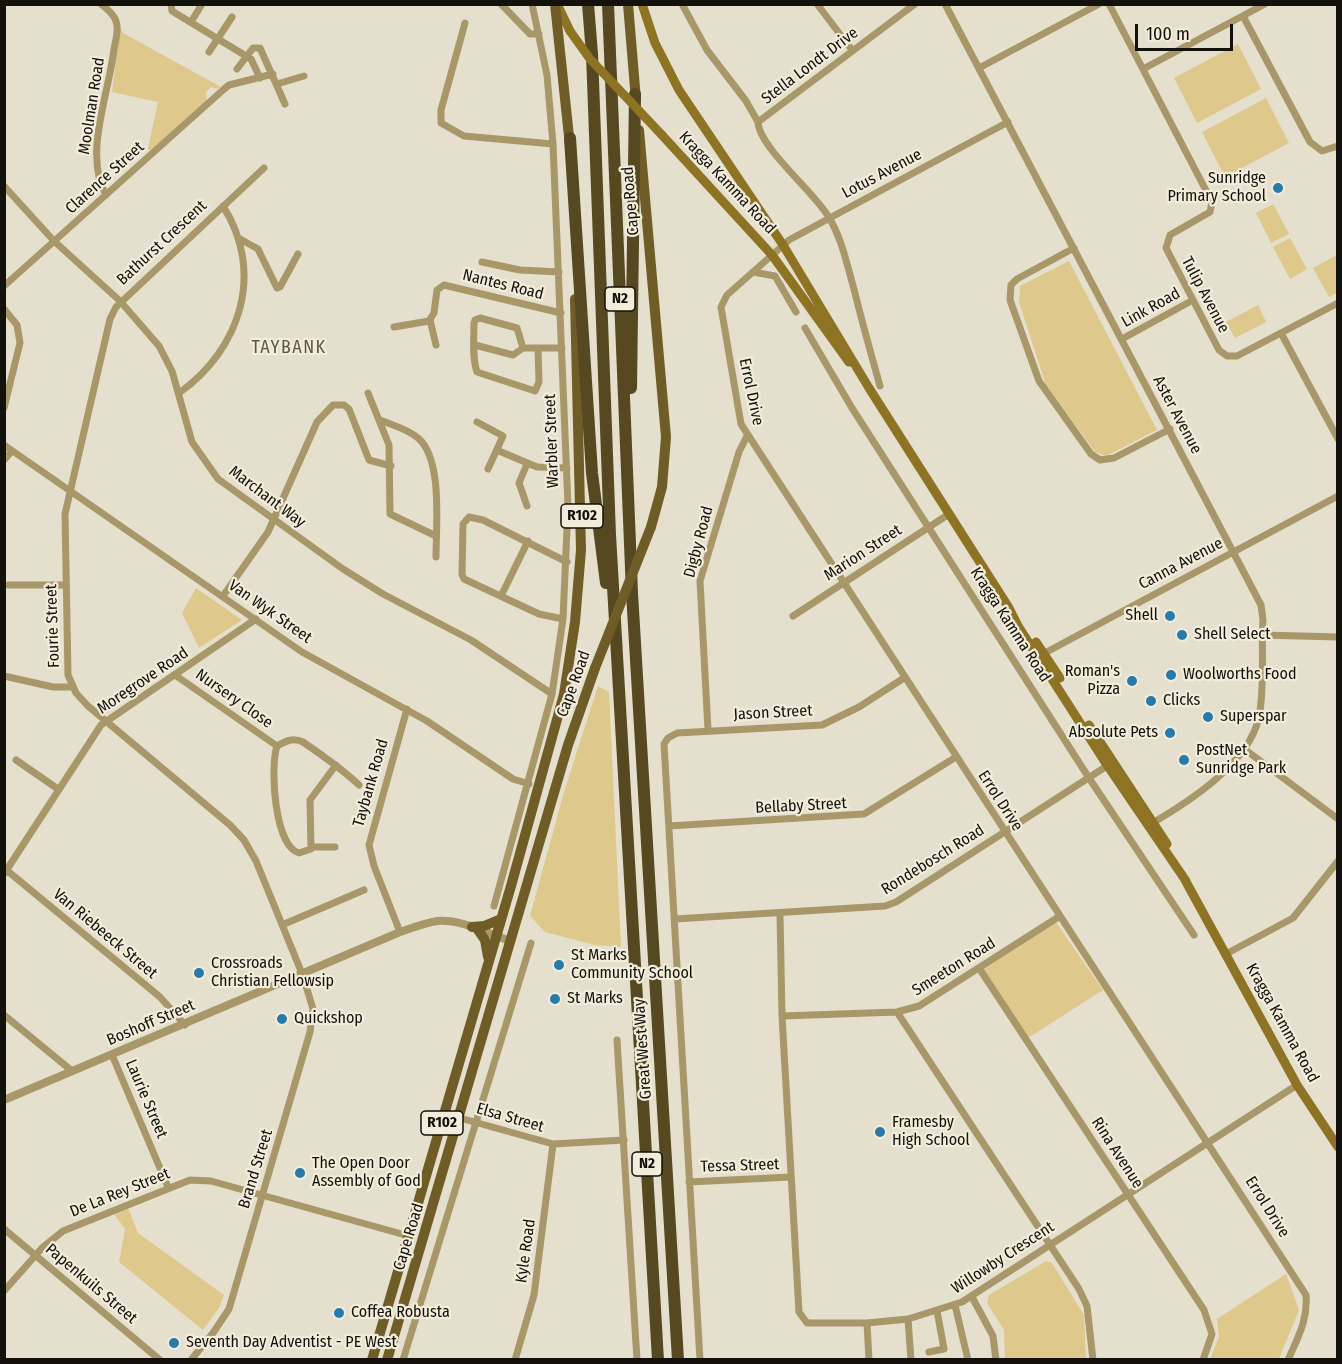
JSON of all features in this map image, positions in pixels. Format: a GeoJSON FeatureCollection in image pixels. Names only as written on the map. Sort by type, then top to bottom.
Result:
{"type":"FeatureCollection","features":[{"type":"Feature","properties":{"kind":"highway","name":"N2"},"geometry":{"type":"LineString","coordinates":[[588,4],[617,655]]}},
{"type":"Feature","properties":{"kind":"highway","name":"N2"},"geometry":{"type":"LineString","coordinates":[[608,4],[632,593]]}},
{"type":"Feature","properties":{"kind":"highway"},"geometry":{"type":"LineString","coordinates":[[632,593],[635,94]]}},
{"type":"Feature","properties":{"kind":"highway"},"geometry":{"type":"LineString","coordinates":[[570,138],[592,472],[617,655]]}},
{"type":"Feature","properties":{"kind":"highway","name":"Great West Way"},"geometry":{"type":"LineString","coordinates":[[632,593],[678,1359]]}},
{"type":"Feature","properties":{"kind":"highway","name":"Great West Way"},"geometry":{"type":"LineString","coordinates":[[617,655],[658,1359]]}},
{"type":"Feature","properties":{"kind":"main road","name":"Kragga Kamma Road"},"geometry":{"type":"LineString","coordinates":[[556,4],[570,31],[590,59],[772,255],[832,342],[869,388]]}},
{"type":"Feature","properties":{"kind":"main road","name":"Cape Road"},"geometry":{"type":"LineString","coordinates":[[372,1359],[556,729],[570,658],[577,604],[582,496],[570,138],[556,4]]}},
{"type":"Feature","properties":{"kind":"main road","name":"Cape Road"},"geometry":{"type":"LineString","coordinates":[[387,1359],[460,1118],[568,745],[595,668],[651,527],[662,487],[666,437],[628,4]]}},
{"type":"Feature","properties":{"kind":"main road","name":"Kragga Kamma Road"},"geometry":{"type":"LineString","coordinates":[[642,4],[655,43],[674,82],[783,245],[869,388],[949,514],[1110,764],[1152,824],[1186,881],[1297,1085],[1338,1147]]}},
{"type":"Feature","properties":{"kind":"main road"},"geometry":{"type":"LineString","coordinates":[[488,966],[487,946],[475,928],[501,920]]}},
{"type":"Feature","properties":{"kind":"street","name":"Moolman Road"},"geometry":{"type":"LineString","coordinates":[[100,4],[115,18],[117,34],[95,152],[100,184],[106,195]]}},
{"type":"Feature","properties":{"kind":"street"},"geometry":{"type":"LineString","coordinates":[[171,4],[172,11],[247,57],[253,62],[260,78],[273,74]]}},
{"type":"Feature","properties":{"kind":"street"},"geometry":{"type":"LineString","coordinates":[[192,22],[202,4]]}},
{"type":"Feature","properties":{"kind":"street"},"geometry":{"type":"LineString","coordinates":[[501,4],[530,34],[539,34]]}},
{"type":"Feature","properties":{"kind":"street"},"geometry":{"type":"LineString","coordinates":[[682,4],[707,50],[752,110],[758,122]]}},
{"type":"Feature","properties":{"kind":"street"},"geometry":{"type":"LineString","coordinates":[[817,4],[852,50]]}},
{"type":"Feature","properties":{"kind":"street","name":"Stella Londt Drive"},"geometry":{"type":"LineString","coordinates":[[829,217],[759,132],[758,122],[915,4]]}},
{"type":"Feature","properties":{"kind":"street","name":"Aster Avenue"},"geometry":{"type":"LineString","coordinates":[[945,4],[1261,605],[1259,715],[1253,733],[1209,788],[1152,824]]}},
{"type":"Feature","properties":{"kind":"street"},"geometry":{"type":"LineString","coordinates":[[979,68],[1099,4]]}},
{"type":"Feature","properties":{"kind":"street","name":"Tulip Avenue"},"geometry":{"type":"LineString","coordinates":[[1109,4],[1212,202],[1210,212],[1170,235],[1166,243],[1168,254],[1192,300],[1219,350],[1227,356],[1237,356],[1281,333]]}},
{"type":"Feature","properties":{"kind":"street"},"geometry":{"type":"LineString","coordinates":[[1143,69],[1265,4]]}},
{"type":"Feature","properties":{"kind":"street","name":"Warbler Street"},"geometry":{"type":"LineString","coordinates":[[494,906],[552,694],[563,619],[567,562],[567,468],[553,144],[547,75],[532,5]]}},
{"type":"Feature","properties":{"kind":"street"},"geometry":{"type":"LineString","coordinates":[[1243,16],[1310,142],[1322,151],[1338,146]]}},
{"type":"Feature","properties":{"kind":"street"},"geometry":{"type":"LineString","coordinates":[[209,52],[232,17]]}},
{"type":"Feature","properties":{"kind":"street"},"geometry":{"type":"LineString","coordinates":[[465,23],[441,110],[441,123],[464,136],[553,144]]}},
{"type":"Feature","properties":{"kind":"street"},"geometry":{"type":"LineString","coordinates":[[237,69],[253,48],[260,48],[285,104]]}},
{"type":"Feature","properties":{"kind":"street"},"geometry":{"type":"LineString","coordinates":[[277,84],[304,76]]}},
{"type":"Feature","properties":{"kind":"street","name":"Clarence Street"},"geometry":{"type":"LineString","coordinates":[[4,286],[229,85],[260,78]]}},
{"type":"Feature","properties":{"kind":"street","name":"Lotus Avenue"},"geometry":{"type":"LineString","coordinates":[[772,255],[783,245],[829,217],[1008,122]]}},
{"type":"Feature","properties":{"kind":"street","name":"Bathurst Crescent"},"geometry":{"type":"LineString","coordinates":[[120,301],[264,168]]}},
{"type":"Feature","properties":{"kind":"street","name":"Marchant Way"},"geometry":{"type":"LineString","coordinates":[[4,186],[54,241],[120,301],[159,346],[179,393],[192,442],[208,467],[231,490],[383,594],[471,640],[552,694]]}},
{"type":"Feature","properties":{"kind":"street","name":"Bathurst Crescent"},"geometry":{"type":"LineString","coordinates":[[179,393],[203,375],[212,364],[240,315],[242,279],[240,239],[223,206]]}},
{"type":"Feature","properties":{"kind":"street"},"geometry":{"type":"LineString","coordinates":[[829,217],[842,247],[880,386]]}},
{"type":"Feature","properties":{"kind":"street"},"geometry":{"type":"LineString","coordinates":[[240,239],[258,249],[277,288],[280,287],[298,254]]}},
{"type":"Feature","properties":{"kind":"street"},"geometry":{"type":"LineString","coordinates":[[1074,248],[1017,279],[1009,290],[1010,300],[1039,381],[1091,454],[1100,460],[1114,458],[1170,429]]}},
{"type":"Feature","properties":{"kind":"street","name":"Errol Drive"},"geometry":{"type":"LineString","coordinates":[[772,255],[727,295],[721,307],[741,424],[1306,1295],[1307,1312],[1288,1359]]}},
{"type":"Feature","properties":{"kind":"street"},"geometry":{"type":"LineString","coordinates":[[482,262],[520,270],[559,272]]}},
{"type":"Feature","properties":{"kind":"street"},"geometry":{"type":"LineString","coordinates":[[753,272],[775,276],[796,312]]}},
{"type":"Feature","properties":{"kind":"street","name":"Nantes Road"},"geometry":{"type":"LineString","coordinates":[[430,320],[434,313],[437,290],[444,285],[561,313]]}},
{"type":"Feature","properties":{"kind":"street","name":"Link Road"},"geometry":{"type":"LineString","coordinates":[[1122,339],[1192,300]]}},
{"type":"Feature","properties":{"kind":"street","name":"Fourie Street"},"geometry":{"type":"LineString","coordinates":[[120,301],[110,319],[65,514],[67,662],[72,687],[106,721],[239,833],[256,861],[303,976]]}},
{"type":"Feature","properties":{"kind":"street"},"geometry":{"type":"LineString","coordinates":[[1338,303],[1281,333],[1338,439]]}},
{"type":"Feature","properties":{"kind":"street"},"geometry":{"type":"LineString","coordinates":[[4,309],[16,325],[20,343],[4,408]]}},
{"type":"Feature","properties":{"kind":"street"},"geometry":{"type":"LineString","coordinates":[[523,348],[517,328],[480,318],[474,323],[476,370],[479,374],[532,391],[538,387],[538,348]]}},
{"type":"Feature","properties":{"kind":"street"},"geometry":{"type":"LineString","coordinates":[[394,327],[430,320],[436,345]]}},
{"type":"Feature","properties":{"kind":"street","name":"Kragga Kamma Road"},"geometry":{"type":"LineString","coordinates":[[805,328],[852,408],[1089,778],[1194,935]]}},
{"type":"Feature","properties":{"kind":"street"},"geometry":{"type":"LineString","coordinates":[[475,345],[513,355],[523,348],[562,348]]}},
{"type":"Feature","properties":{"kind":"street"},"geometry":{"type":"LineString","coordinates":[[368,393],[389,445],[390,514],[436,536]]}},
{"type":"Feature","properties":{"kind":"street"},"geometry":{"type":"LineString","coordinates":[[223,596],[274,521],[317,422],[333,405],[347,406],[369,460],[391,466]]}},
{"type":"Feature","properties":{"kind":"street"},"geometry":{"type":"LineString","coordinates":[[380,420],[418,438],[429,453],[436,492],[436,557]]}},
{"type":"Feature","properties":{"kind":"street"},"geometry":{"type":"LineString","coordinates":[[477,423],[502,434],[503,439],[499,451],[488,469]]}},
{"type":"Feature","properties":{"kind":"street","name":"Digby Road"},"geometry":{"type":"LineString","coordinates":[[708,730],[700,582],[739,452],[747,436]]}},
{"type":"Feature","properties":{"kind":"street","name":"Van Wyk Street"},"geometry":{"type":"LineString","coordinates":[[4,445],[334,671],[407,709],[513,779],[529,784]]}},
{"type":"Feature","properties":{"kind":"street"},"geometry":{"type":"LineString","coordinates":[[4,460],[12,451]]}},
{"type":"Feature","properties":{"kind":"street"},"geometry":{"type":"LineString","coordinates":[[499,451],[527,464],[545,468],[567,468]]}},
{"type":"Feature","properties":{"kind":"street"},"geometry":{"type":"LineString","coordinates":[[526,506],[519,483],[527,464]]}},
{"type":"Feature","properties":{"kind":"street","name":"Canna Avenue"},"geometry":{"type":"LineString","coordinates":[[1041,655],[1338,496]]}},
{"type":"Feature","properties":{"kind":"street","name":"Marion Street"},"geometry":{"type":"LineString","coordinates":[[793,616],[949,514]]}},
{"type":"Feature","properties":{"kind":"street"},"geometry":{"type":"LineString","coordinates":[[563,619],[543,616],[462,577],[464,521],[469,517],[477,518],[567,562]]}},
{"type":"Feature","properties":{"kind":"street"},"geometry":{"type":"LineString","coordinates":[[501,596],[528,541]]}},
{"type":"Feature","properties":{"kind":"street"},"geometry":{"type":"LineString","coordinates":[[8,585],[65,585]]}},
{"type":"Feature","properties":{"kind":"street","name":"Moregrove Road"},"geometry":{"type":"LineString","coordinates":[[5,870],[94,733],[106,721],[256,619]]}},
{"type":"Feature","properties":{"kind":"street"},"geometry":{"type":"LineString","coordinates":[[1262,635],[1338,637]]}},
{"type":"Feature","properties":{"kind":"street","name":"Nursery Close"},"geometry":{"type":"LineString","coordinates":[[175,675],[277,746]]}},
{"type":"Feature","properties":{"kind":"street"},"geometry":{"type":"LineString","coordinates":[[4,676],[53,687],[72,687]]}},
{"type":"Feature","properties":{"kind":"street","name":"Jason Street"},"geometry":{"type":"LineString","coordinates":[[669,826],[663,749],[668,738],[677,733],[708,730],[828,723],[859,707],[904,678]]}},
{"type":"Feature","properties":{"kind":"street","name":"Taybank Road"},"geometry":{"type":"LineString","coordinates":[[400,932],[374,866],[369,845],[407,709]]}},
{"type":"Feature","properties":{"kind":"street"},"geometry":{"type":"LineString","coordinates":[[335,847],[312,847],[302,852],[294,852],[284,835],[279,821],[273,768],[277,746],[292,739],[299,740],[336,765],[358,784]]}},
{"type":"Feature","properties":{"kind":"street"},"geometry":{"type":"LineString","coordinates":[[1243,748],[1338,819]]}},
{"type":"Feature","properties":{"kind":"street","name":"Bellaby Street"},"geometry":{"type":"LineString","coordinates":[[669,826],[864,814],[956,757]]}},
{"type":"Feature","properties":{"kind":"street"},"geometry":{"type":"LineString","coordinates":[[15,760],[58,789]]}},
{"type":"Feature","properties":{"kind":"street","name":"Rondebosch Road"},"geometry":{"type":"LineString","coordinates":[[675,919],[885,906],[896,902],[1110,764]]}},
{"type":"Feature","properties":{"kind":"street"},"geometry":{"type":"LineString","coordinates":[[312,847],[310,800],[336,765]]}},
{"type":"Feature","properties":{"kind":"street"},"geometry":{"type":"LineString","coordinates":[[669,826],[700,1359]]}},
{"type":"Feature","properties":{"kind":"street"},"geometry":{"type":"LineString","coordinates":[[1226,954],[1293,918],[1337,863]]}},
{"type":"Feature","properties":{"kind":"street","name":"Van Riebeeck Street"},"geometry":{"type":"LineString","coordinates":[[5,870],[160,997],[185,1025]]}},
{"type":"Feature","properties":{"kind":"street"},"geometry":{"type":"LineString","coordinates":[[282,925],[364,890]]}},
{"type":"Feature","properties":{"kind":"street","name":"Willowby Crescent"},"geometry":{"type":"LineString","coordinates":[[780,914],[782,1016],[801,1316],[813,1325],[908,1319],[955,1305],[972,1297],[1051,1243],[1297,1085]]}},
{"type":"Feature","properties":{"kind":"street","name":"Smeeton Road"},"geometry":{"type":"LineString","coordinates":[[782,1016],[897,1011],[932,1000],[1060,916]]}},
{"type":"Feature","properties":{"kind":"street","name":"Boshoff Street"},"geometry":{"type":"LineString","coordinates":[[4,1100],[303,976],[400,932],[435,921],[475,928],[512,941]]}},
{"type":"Feature","properties":{"kind":"street","name":"Cape Road"},"geometry":{"type":"LineString","coordinates":[[403,1359],[531,943]]}},
{"type":"Feature","properties":{"kind":"street","name":"Rina Avenue"},"geometry":{"type":"LineString","coordinates":[[979,968],[1208,1318],[1212,1334],[1203,1359]]}},
{"type":"Feature","properties":{"kind":"street","name":"Brand Street"},"geometry":{"type":"LineString","coordinates":[[191,1359],[213,1333],[229,1308],[313,1019],[311,1000],[303,976]]}},
{"type":"Feature","properties":{"kind":"street"},"geometry":{"type":"LineString","coordinates":[[897,1011],[1051,1243],[1087,1306],[1094,1359]]}},
{"type":"Feature","properties":{"kind":"street"},"geometry":{"type":"LineString","coordinates":[[4,1015],[72,1071]]}},
{"type":"Feature","properties":{"kind":"street","name":"Great West Way"},"geometry":{"type":"LineString","coordinates":[[617,1040],[638,1359]]}},
{"type":"Feature","properties":{"kind":"street","name":"Laurie Street"},"geometry":{"type":"LineString","coordinates":[[112,1055],[168,1187]]}},
{"type":"Feature","properties":{"kind":"street","name":"Elsa Street"},"geometry":{"type":"LineString","coordinates":[[460,1118],[553,1144],[624,1140]]}},
{"type":"Feature","properties":{"kind":"street","name":"Kyle Road"},"geometry":{"type":"LineString","coordinates":[[515,1359],[534,1294],[553,1144]]}},
{"type":"Feature","properties":{"kind":"street","name":"Tessa Street"},"geometry":{"type":"LineString","coordinates":[[689,1182],[791,1177]]}},
{"type":"Feature","properties":{"kind":"street","name":"De La Rey Street"},"geometry":{"type":"LineString","coordinates":[[4,1291],[35,1254],[63,1231],[190,1180],[204,1180],[261,1194],[408,1236]]}},
{"type":"Feature","properties":{"kind":"street","name":"Papenkuils Street"},"geometry":{"type":"LineString","coordinates":[[4,1229],[160,1359]]}},
{"type":"Feature","properties":{"kind":"street"},"geometry":{"type":"LineString","coordinates":[[972,1297],[993,1336],[996,1359]]}},
{"type":"Feature","properties":{"kind":"street"},"geometry":{"type":"LineString","coordinates":[[955,1305],[968,1359]]}},
{"type":"Feature","properties":{"kind":"street"},"geometry":{"type":"LineString","coordinates":[[929,1352],[944,1348],[937,1311]]}},
{"type":"Feature","properties":{"kind":"street"},"geometry":{"type":"LineString","coordinates":[[908,1319],[911,1359]]}},
{"type":"Feature","properties":{"kind":"street"},"geometry":{"type":"LineString","coordinates":[[867,1323],[869,1359]]}},
{"type":"Feature","properties":{"kind":"shaded area"},"geometry":{"type":"Polygon","coordinates":[[[120,28],[123,33],[221,87],[218,89],[211,87],[206,92],[207,101],[150,151],[148,149],[158,102],[112,92],[120,28]]]}},
{"type":"Feature","properties":{"kind":"shaded area"},"geometry":{"type":"Polygon","coordinates":[[[1238,44],[1261,89],[1197,123],[1174,78],[1238,44]]]}},
{"type":"Feature","properties":{"kind":"shaded area"},"geometry":{"type":"Polygon","coordinates":[[[1266,98],[1289,143],[1225,177],[1202,132],[1266,98]]]}},
{"type":"Feature","properties":{"kind":"shaded area"},"geometry":{"type":"Polygon","coordinates":[[[1273,204],[1289,234],[1271,243],[1256,213],[1273,204]]]}},
{"type":"Feature","properties":{"kind":"shaded area"},"geometry":{"type":"Polygon","coordinates":[[[1290,238],[1307,269],[1290,279],[1273,247],[1290,238]]]}},
{"type":"Feature","properties":{"kind":"shaded area"},"geometry":{"type":"Polygon","coordinates":[[[1337,255],[1337,293],[1329,297],[1313,268],[1337,255]]]}},
{"type":"Feature","properties":{"kind":"shaded area"},"geometry":{"type":"Polygon","coordinates":[[[1069,261],[1157,430],[1106,456],[1095,452],[1046,385],[1019,302],[1020,286],[1069,261]]]}},
{"type":"Feature","properties":{"kind":"shaded area"},"geometry":{"type":"Polygon","coordinates":[[[1258,305],[1266,322],[1235,338],[1226,322],[1258,305]]]}},
{"type":"Feature","properties":{"kind":"shaded area"},"geometry":{"type":"Polygon","coordinates":[[[196,588],[242,620],[199,648],[182,613],[196,588]]]}},
{"type":"Feature","properties":{"kind":"shaded area"},"geometry":{"type":"Polygon","coordinates":[[[598,686],[609,692],[621,947],[595,945],[545,932],[530,916],[564,792],[598,686]]]}},
{"type":"Feature","properties":{"kind":"shaded area"},"geometry":{"type":"Polygon","coordinates":[[[1055,921],[1103,990],[1028,1038],[984,969],[1055,921]]]}},
{"type":"Feature","properties":{"kind":"shaded area"},"geometry":{"type":"Polygon","coordinates":[[[128,1208],[138,1233],[224,1295],[219,1308],[203,1330],[119,1262],[125,1229],[114,1214],[128,1208]]]}},
{"type":"Feature","properties":{"kind":"shaded area"},"geometry":{"type":"Polygon","coordinates":[[[1046,1261],[1052,1263],[1084,1315],[1086,1359],[1005,1359],[1004,1330],[987,1303],[989,1295],[1046,1261]]]}},
{"type":"Feature","properties":{"kind":"shaded area"},"geometry":{"type":"Polygon","coordinates":[[[1286,1274],[1299,1310],[1279,1359],[1210,1359],[1219,1337],[1217,1319],[1286,1274]]]}},
{"type":"Feature","properties":{"kind":"place","name":"Sunridge Primary School"},"geometry":{"type":"Point","coordinates":[1278,188]}},
{"type":"Feature","properties":{"kind":"place","name":"Shell"},"geometry":{"type":"Point","coordinates":[1170,616]}},
{"type":"Feature","properties":{"kind":"place","name":"Shell Select"},"geometry":{"type":"Point","coordinates":[1182,635]}},
{"type":"Feature","properties":{"kind":"place","name":"Woolworths Food"},"geometry":{"type":"Point","coordinates":[1171,675]}},
{"type":"Feature","properties":{"kind":"place","name":"Roman's Pizza"},"geometry":{"type":"Point","coordinates":[1132,681]}},
{"type":"Feature","properties":{"kind":"place","name":"Clicks"},"geometry":{"type":"Point","coordinates":[1151,701]}},
{"type":"Feature","properties":{"kind":"place","name":"Superspar"},"geometry":{"type":"Point","coordinates":[1208,717]}},
{"type":"Feature","properties":{"kind":"place","name":"Absolute Pets"},"geometry":{"type":"Point","coordinates":[1170,733]}},
{"type":"Feature","properties":{"kind":"place","name":"PostNet Sunridge Park"},"geometry":{"type":"Point","coordinates":[1184,760]}},
{"type":"Feature","properties":{"kind":"place","name":"St Marks Community School"},"geometry":{"type":"Point","coordinates":[559,965]}},
{"type":"Feature","properties":{"kind":"place","name":"Crossroads Christian Fellowsip"},"geometry":{"type":"Point","coordinates":[199,973]}},
{"type":"Feature","properties":{"kind":"place","name":"St Marks"},"geometry":{"type":"Point","coordinates":[555,999]}},
{"type":"Feature","properties":{"kind":"place","name":"Quickshop"},"geometry":{"type":"Point","coordinates":[282,1019]}},
{"type":"Feature","properties":{"kind":"place","name":"Framesby High School"},"geometry":{"type":"Point","coordinates":[880,1132]}},
{"type":"Feature","properties":{"kind":"place","name":"The Open Door Assembly of God"},"geometry":{"type":"Point","coordinates":[300,1173]}},
{"type":"Feature","properties":{"kind":"place","name":"Coffea Robusta"},"geometry":{"type":"Point","coordinates":[339,1313]}},
{"type":"Feature","properties":{"kind":"place","name":"Seventh Day Adventist - PE West"},"geometry":{"type":"Point","coordinates":[174,1343]}},
{"type":"Feature","properties":{"kind":"district","name":"TAYBANK"},"geometry":{"type":"Point","coordinates":[289,348]}}]}
